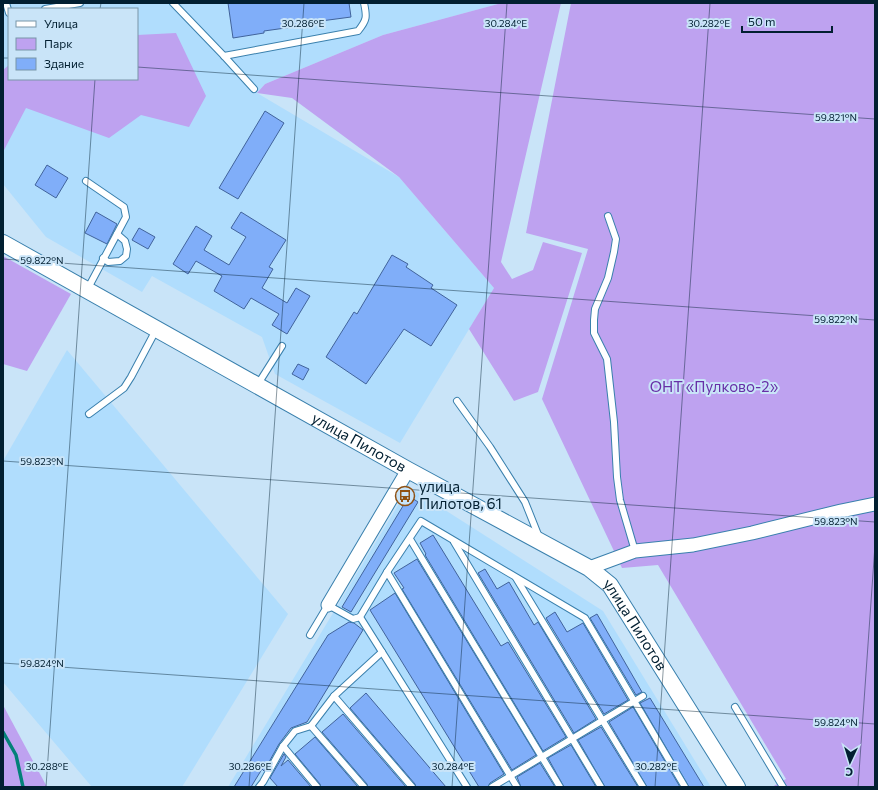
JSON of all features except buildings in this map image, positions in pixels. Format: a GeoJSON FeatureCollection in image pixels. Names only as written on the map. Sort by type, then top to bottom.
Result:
{"type":"FeatureCollection","features":[{"type":"Feature","properties":{"kind":"street","name":"улица Пилотов"},"geometry":{"type":"LineString","coordinates":[[3,243],[408,470],[589,568],[610,586],[737,787]]}},
{"type":"Feature","properties":{"kind":"street"},"geometry":{"type":"LineString","coordinates":[[328,605],[408,470]]}},
{"type":"Feature","properties":{"kind":"street"},"geometry":{"type":"LineString","coordinates":[[589,568],[635,551],[700,544],[875,504]]}},
{"type":"Feature","properties":{"kind":"lane"},"geometry":{"type":"LineString","coordinates":[[51,8],[80,3]]}},
{"type":"Feature","properties":{"kind":"lane"},"geometry":{"type":"LineString","coordinates":[[172,3],[254,89]]}},
{"type":"Feature","properties":{"kind":"lane"},"geometry":{"type":"LineString","coordinates":[[224,56],[358,31],[366,22],[364,3]]}},
{"type":"Feature","properties":{"kind":"lane"},"geometry":{"type":"LineString","coordinates":[[86,181],[124,207],[126,217],[87,290]]}},
{"type":"Feature","properties":{"kind":"lane"},"geometry":{"type":"LineString","coordinates":[[608,216],[616,238],[608,278],[595,309],[594,333],[607,359],[620,500],[635,551]]}},
{"type":"Feature","properties":{"kind":"lane"},"geometry":{"type":"LineString","coordinates":[[103,258],[108,262],[120,261],[126,256],[127,249],[125,241],[117,234]]}},
{"type":"Feature","properties":{"kind":"lane"},"geometry":{"type":"LineString","coordinates":[[89,414],[124,388],[157,329]]}},
{"type":"Feature","properties":{"kind":"lane"},"geometry":{"type":"LineString","coordinates":[[257,385],[282,346]]}},
{"type":"Feature","properties":{"kind":"lane"},"geometry":{"type":"LineString","coordinates":[[457,401],[490,447],[525,502],[541,542]]}},
{"type":"Feature","properties":{"kind":"lane"},"geometry":{"type":"LineString","coordinates":[[310,635],[328,605],[353,619],[360,617],[387,572],[421,521],[585,618],[685,787]]}},
{"type":"Feature","properties":{"kind":"lane"},"geometry":{"type":"LineString","coordinates":[[410,539],[560,787]]}},
{"type":"Feature","properties":{"kind":"lane"},"geometry":{"type":"LineString","coordinates":[[453,540],[601,787]]}},
{"type":"Feature","properties":{"kind":"lane"},"geometry":{"type":"LineString","coordinates":[[387,572],[517,787]]}},
{"type":"Feature","properties":{"kind":"lane"},"geometry":{"type":"LineString","coordinates":[[516,577],[643,787]]}},
{"type":"Feature","properties":{"kind":"lane"},"geometry":{"type":"LineString","coordinates":[[360,617],[467,787]]}},
{"type":"Feature","properties":{"kind":"lane"},"geometry":{"type":"LineString","coordinates":[[263,785],[283,746],[295,731],[311,726],[334,696],[382,652]]}},
{"type":"Feature","properties":{"kind":"lane"},"geometry":{"type":"LineString","coordinates":[[334,696],[412,787]]}},
{"type":"Feature","properties":{"kind":"lane"},"geometry":{"type":"LineString","coordinates":[[492,787],[643,696]]}},
{"type":"Feature","properties":{"kind":"lane"},"geometry":{"type":"LineString","coordinates":[[735,707],[783,787]]}},
{"type":"Feature","properties":{"kind":"lane"},"geometry":{"type":"LineString","coordinates":[[311,726],[364,787]]}},
{"type":"Feature","properties":{"kind":"lane"},"geometry":{"type":"LineString","coordinates":[[283,746],[318,787]]}},
{"type":"Feature","properties":{"kind":"shaded area"},"geometry":{"type":"Polygon","coordinates":[[[3,3],[502,3],[383,35],[265,84],[257,93],[399,177],[494,288],[400,443],[275,374],[262,337],[152,276],[142,292],[46,237],[3,184],[3,3]]]}},
{"type":"Feature","properties":{"kind":"shaded area"},"geometry":{"type":"Polygon","coordinates":[[[67,350],[288,614],[182,787],[92,787],[3,682],[3,461],[67,350]]]}},
{"type":"Feature","properties":{"kind":"shaded area"},"geometry":{"type":"Polygon","coordinates":[[[409,487],[603,611],[711,787],[228,787],[409,487]]]}},
{"type":"Feature","properties":{"kind":"green space"},"geometry":{"type":"Polygon","coordinates":[[[561,3],[501,262],[512,279],[533,270],[543,242],[582,253],[538,392],[514,401],[469,329],[494,288],[399,177],[292,98],[257,93],[265,84],[383,35],[498,4],[561,3]]]}},
{"type":"Feature","properties":{"kind":"green space","name":"ОНТ «Пулково-2»"},"geometry":{"type":"Polygon","coordinates":[[[571,3],[875,3],[875,787],[772,787],[786,779],[658,565],[622,568],[542,399],[588,249],[526,233],[571,3]]]}},
{"type":"Feature","properties":{"kind":"green space"},"geometry":{"type":"Polygon","coordinates":[[[176,33],[206,96],[189,127],[141,115],[109,138],[26,108],[3,152],[3,70],[8,66],[8,80],[138,80],[138,35],[176,33]]]}},
{"type":"Feature","properties":{"kind":"green space"},"geometry":{"type":"Polygon","coordinates":[[[3,256],[71,294],[27,371],[3,364],[3,256]]]}},
{"type":"Feature","properties":{"kind":"green space"},"geometry":{"type":"Polygon","coordinates":[[[3,705],[47,787],[3,787],[3,705]]]}},
{"type":"Feature","properties":{"kind":"waterway"},"geometry":{"type":"LineString","coordinates":[[3,732],[16,755],[23,787]]}},
{"type":"Feature","properties":{"kind":"place","name":"улица Пилотов, 61"},"geometry":{"type":"Point","coordinates":[405,496]}}]}
